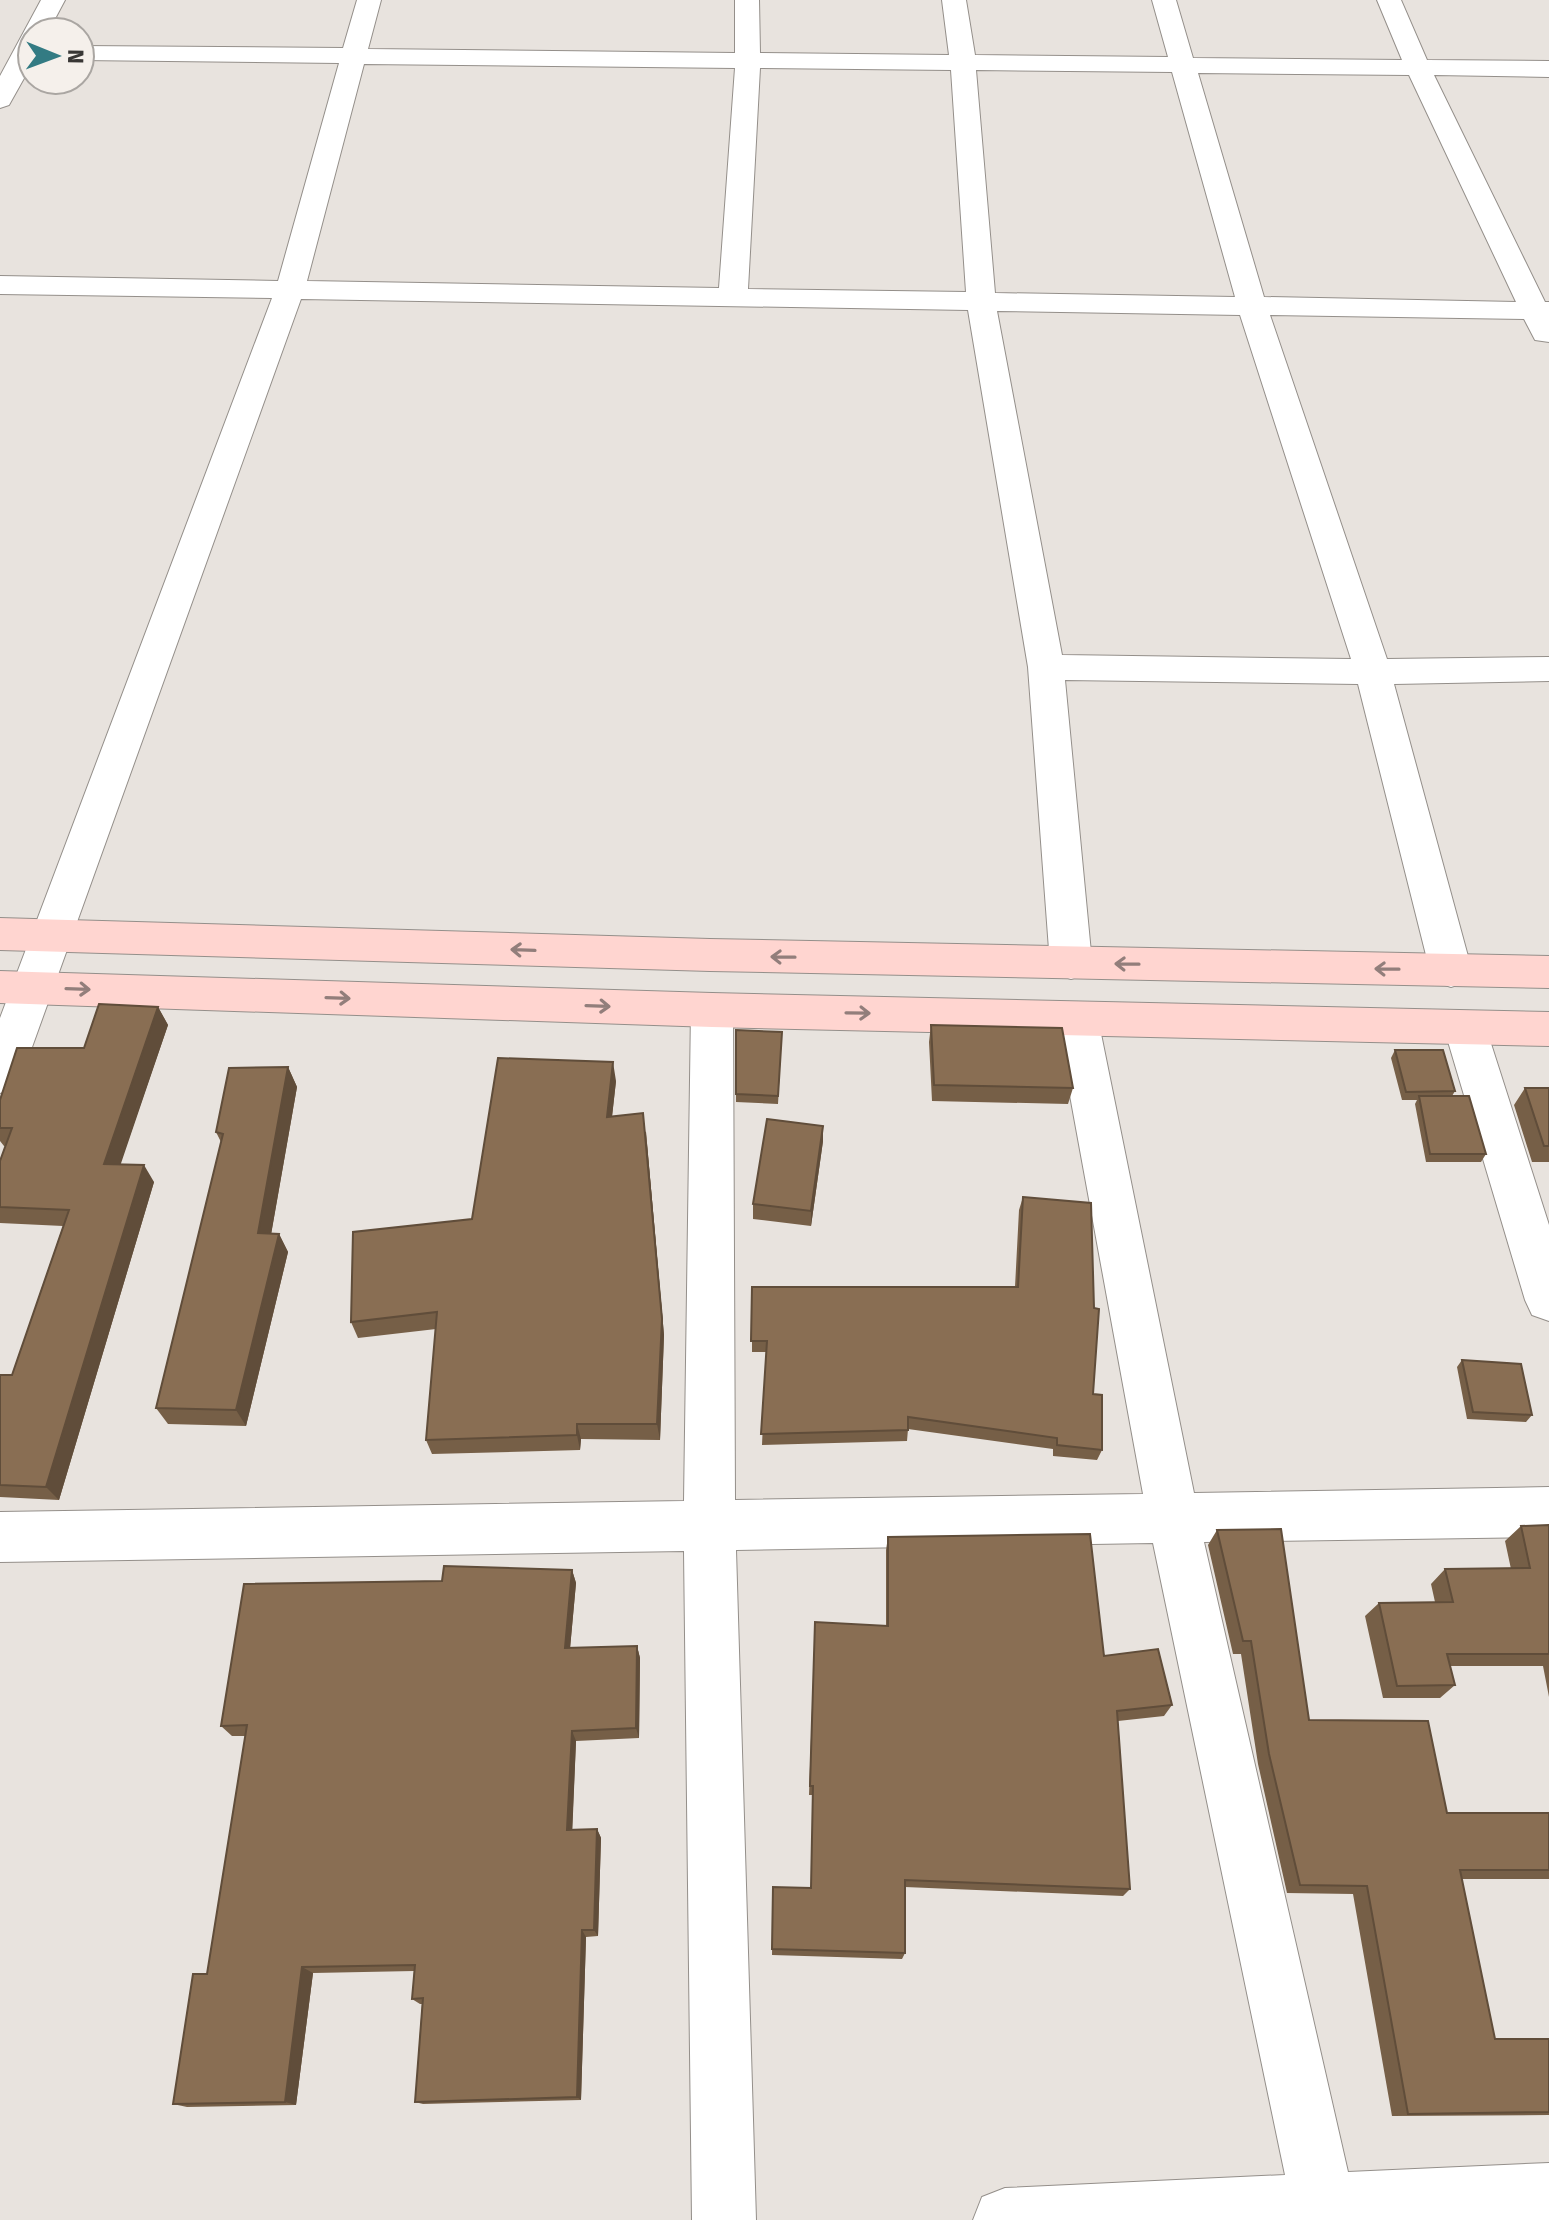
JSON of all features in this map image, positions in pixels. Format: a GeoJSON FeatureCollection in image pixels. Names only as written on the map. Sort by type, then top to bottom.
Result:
{"type":"FeatureCollection","features":[{"type":"Feature","properties":{"kind":"main road"},"geometry":{"type":"LineString","coordinates":[[0,934],[1071,963],[1549,972]]}},
{"type":"Feature","properties":{"kind":"main road"},"geometry":{"type":"LineString","coordinates":[[15,988],[712,1010],[1549,1029]]}},
{"type":"Feature","properties":{"kind":"street"},"geometry":{"type":"LineString","coordinates":[[0,1075],[15,988],[49,935],[290,289],[369,0]]}},
{"type":"Feature","properties":{"kind":"street"},"geometry":{"type":"LineString","coordinates":[[733,296],[748,59],[747,0]]}},
{"type":"Feature","properties":{"kind":"street"},"geometry":{"type":"LineString","coordinates":[[954,0],[963,62],[981,301],[1046,667],[1071,963]]}},
{"type":"Feature","properties":{"kind":"street"},"geometry":{"type":"LineString","coordinates":[[1164,0],[1252,305],[1373,672],[1451,971]]}},
{"type":"Feature","properties":{"kind":"street"},"geometry":{"type":"LineString","coordinates":[[1389,0],[1417,66],[1542,311],[1549,340]]}},
{"type":"Feature","properties":{"kind":"street"},"geometry":{"type":"LineString","coordinates":[[96,53],[1549,69]]}},
{"type":"Feature","properties":{"kind":"street"},"geometry":{"type":"LineString","coordinates":[[0,100],[16,65]]}},
{"type":"Feature","properties":{"kind":"street"},"geometry":{"type":"LineString","coordinates":[[0,285],[1542,311]]}},
{"type":"Feature","properties":{"kind":"street"},"geometry":{"type":"LineString","coordinates":[[1046,667],[1373,672],[1549,669]]}},
{"type":"Feature","properties":{"kind":"street"},"geometry":{"type":"LineString","coordinates":[[712,1010],[709,1525],[724,2220]]}},
{"type":"Feature","properties":{"kind":"street"},"geometry":{"type":"LineString","coordinates":[[1077,1019],[1173,1518],[1323,2203]]}},
{"type":"Feature","properties":{"kind":"street"},"geometry":{"type":"LineString","coordinates":[[1465,1028],[1549,1300]]}},
{"type":"Feature","properties":{"kind":"street"},"geometry":{"type":"LineString","coordinates":[[0,1537],[1549,1512]]}},
{"type":"Feature","properties":{"kind":"street"},"geometry":{"type":"LineString","coordinates":[[1005,2220],[1549,2195]]}},
{"type":"Feature","properties":{"kind":"building"},"geometry":{"type":"Polygon","coordinates":[[[99,1004],[158,1007],[104,1164],[144,1165],[46,1487],[0,1485],[0,1375],[12,1375],[69,1210],[0,1207],[0,1161],[12,1128],[0,1128],[0,1100],[17,1048],[84,1048],[99,1004]]]}},
{"type":"Feature","properties":{"kind":"building"},"geometry":{"type":"Polygon","coordinates":[[[931,1025],[1062,1028],[1073,1088],[934,1085],[931,1025]]]}},
{"type":"Feature","properties":{"kind":"building"},"geometry":{"type":"Polygon","coordinates":[[[736,1030],[782,1032],[778,1096],[736,1094],[736,1030]]]}},
{"type":"Feature","properties":{"kind":"building"},"geometry":{"type":"Polygon","coordinates":[[[1395,1050],[1443,1050],[1455,1091],[1406,1092],[1395,1050]]]}},
{"type":"Feature","properties":{"kind":"building"},"geometry":{"type":"Polygon","coordinates":[[[498,1058],[613,1062],[607,1117],[643,1113],[662,1319],[657,1424],[577,1424],[577,1435],[426,1440],[437,1312],[351,1322],[353,1232],[472,1219],[498,1058]]]}},
{"type":"Feature","properties":{"kind":"building"},"geometry":{"type":"Polygon","coordinates":[[[288,1067],[258,1233],[279,1234],[236,1410],[156,1408],[223,1134],[216,1132],[229,1068],[288,1067]]]}},
{"type":"Feature","properties":{"kind":"building"},"geometry":{"type":"Polygon","coordinates":[[[1525,1088],[1549,1088],[1549,1146],[1544,1146],[1525,1088]]]}},
{"type":"Feature","properties":{"kind":"building"},"geometry":{"type":"Polygon","coordinates":[[[1419,1096],[1469,1096],[1486,1154],[1430,1154],[1419,1096]]]}},
{"type":"Feature","properties":{"kind":"building"},"geometry":{"type":"Polygon","coordinates":[[[767,1119],[823,1126],[811,1211],[753,1204],[767,1119]]]}},
{"type":"Feature","properties":{"kind":"building"},"geometry":{"type":"Polygon","coordinates":[[[1023,1197],[1091,1203],[1094,1308],[1099,1309],[1093,1394],[1102,1395],[1102,1450],[1057,1445],[1057,1438],[908,1417],[908,1430],[761,1434],[767,1341],[751,1341],[752,1287],[1018,1287],[1023,1197]]]}},
{"type":"Feature","properties":{"kind":"building"},"geometry":{"type":"Polygon","coordinates":[[[1462,1360],[1521,1364],[1532,1415],[1473,1412],[1462,1360]]]}},
{"type":"Feature","properties":{"kind":"building"},"geometry":{"type":"Polygon","coordinates":[[[1549,1525],[1549,1654],[1447,1654],[1455,1685],[1397,1686],[1379,1603],[1453,1602],[1445,1569],[1530,1568],[1521,1526],[1549,1525]]]}},
{"type":"Feature","properties":{"kind":"building"},"geometry":{"type":"Polygon","coordinates":[[[1281,1529],[1309,1720],[1428,1721],[1447,1813],[1549,1813],[1549,1870],[1460,1870],[1495,2039],[1549,2039],[1549,2112],[1408,2114],[1367,1886],[1300,1885],[1269,1754],[1251,1641],[1243,1641],[1217,1530],[1281,1529]]]}},
{"type":"Feature","properties":{"kind":"building"},"geometry":{"type":"Polygon","coordinates":[[[1090,1534],[1104,1656],[1158,1649],[1172,1705],[1117,1711],[1130,1889],[905,1880],[905,1953],[772,1949],[773,1887],[811,1888],[813,1786],[810,1786],[815,1622],[888,1626],[888,1537],[1090,1534]]]}},
{"type":"Feature","properties":{"kind":"building"},"geometry":{"type":"Polygon","coordinates":[[[444,1566],[572,1570],[565,1648],[637,1646],[636,1728],[572,1731],[567,1830],[597,1829],[594,1930],[582,1930],[577,2097],[415,2102],[423,1998],[412,1999],[415,1965],[302,1967],[285,2102],[173,2104],[193,1974],[207,1974],[247,1725],[221,1726],[244,1584],[442,1581],[444,1566]]]}}]}
